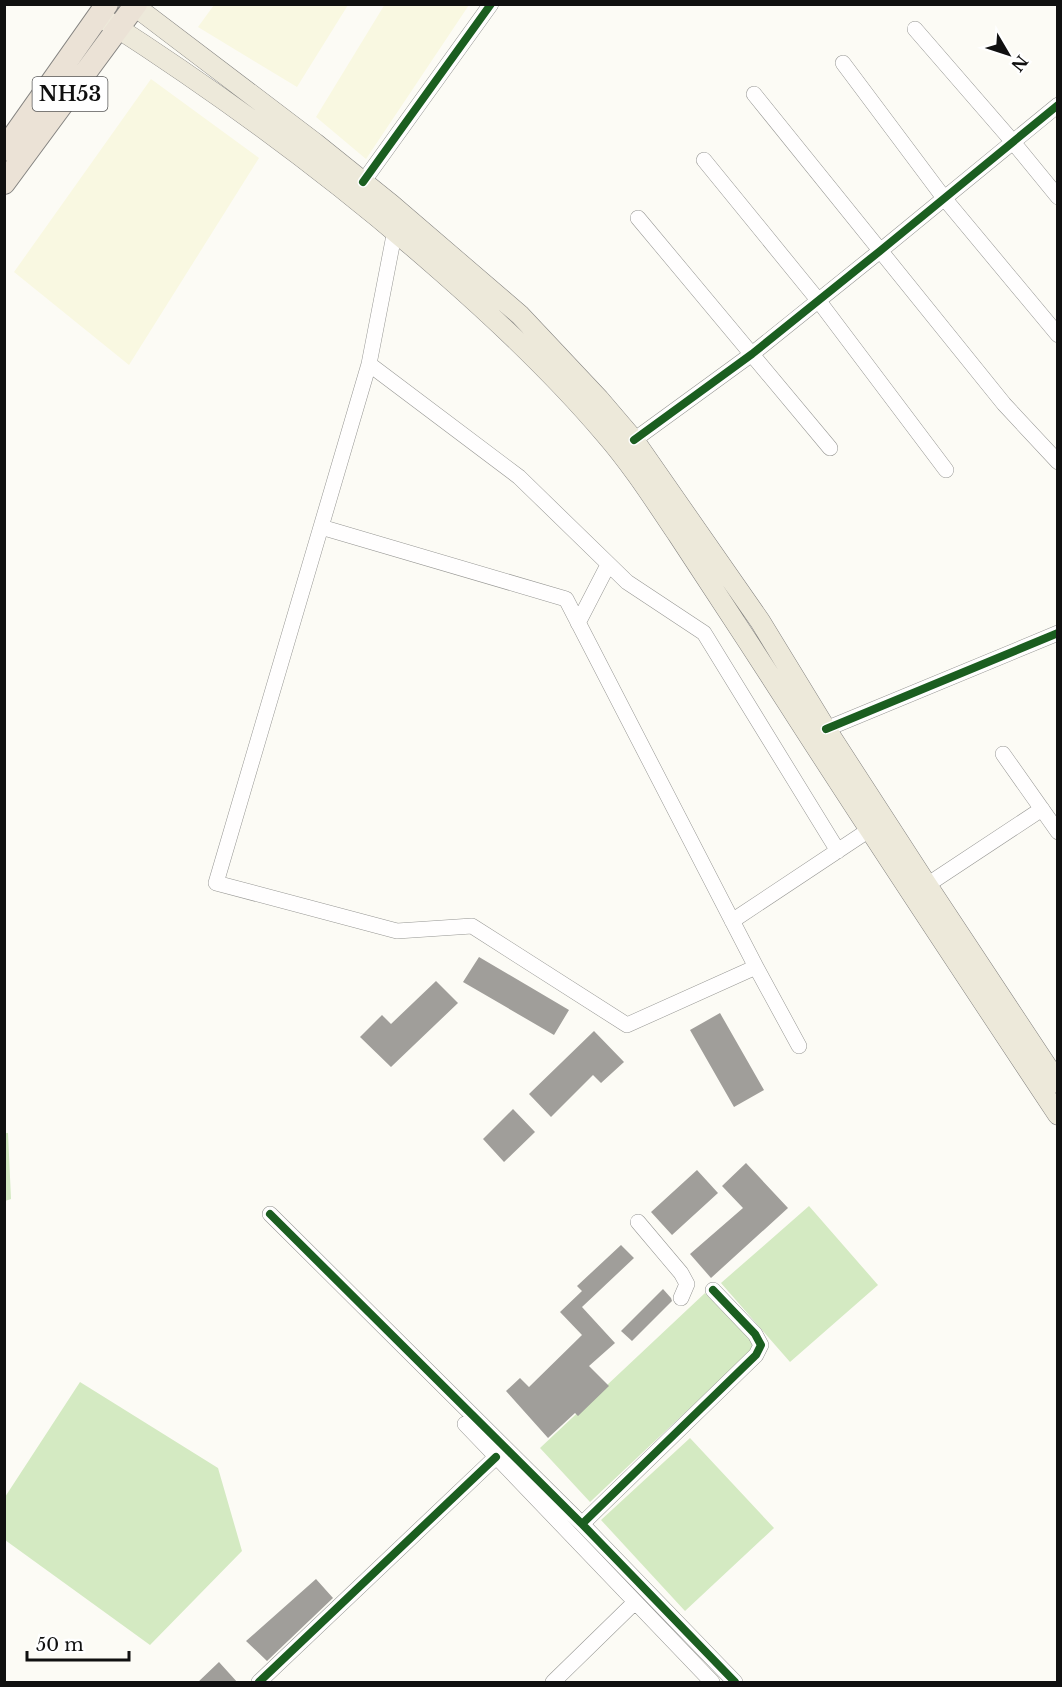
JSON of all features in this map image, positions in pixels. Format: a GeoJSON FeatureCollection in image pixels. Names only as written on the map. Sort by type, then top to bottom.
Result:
{"type":"FeatureCollection","features":[{"type":"Feature","properties":{"kind":"highway","name":"NH53"},"geometry":{"type":"LineString","coordinates":[[4,183],[134,5]]}},
{"type":"Feature","properties":{"kind":"highway","name":"NH53"},"geometry":{"type":"LineString","coordinates":[[4,150],[99,8]]}},
{"type":"Feature","properties":{"kind":"main road"},"geometry":{"type":"LineString","coordinates":[[134,5],[315,143],[520,315],[564,360],[634,440],[760,621],[826,729],[1058,1083]]}},
{"type":"Feature","properties":{"kind":"main road"},"geometry":{"type":"LineString","coordinates":[[99,8],[119,28],[312,164],[395,230],[500,323],[551,373],[625,459],[709,582],[868,830],[1058,1115]]}},
{"type":"Feature","properties":{"kind":"street"},"geometry":{"type":"LineString","coordinates":[[363,182],[491,4]]}},
{"type":"Feature","properties":{"kind":"street"},"geometry":{"type":"LineString","coordinates":[[915,29],[1058,197]]}},
{"type":"Feature","properties":{"kind":"street"},"geometry":{"type":"LineString","coordinates":[[843,63],[944,198],[1058,335]]}},
{"type":"Feature","properties":{"kind":"street"},"geometry":{"type":"LineString","coordinates":[[754,93],[1004,404],[1058,462]]}},
{"type":"Feature","properties":{"kind":"street"},"geometry":{"type":"LineString","coordinates":[[634,440],[752,354],[1058,105]]}},
{"type":"Feature","properties":{"kind":"street"},"geometry":{"type":"LineString","coordinates":[[704,160],[818,300],[946,470]]}},
{"type":"Feature","properties":{"kind":"street"},"geometry":{"type":"LineString","coordinates":[[638,218],[830,448]]}},
{"type":"Feature","properties":{"kind":"street"},"geometry":{"type":"LineString","coordinates":[[395,230],[369,364],[216,883],[398,931],[472,926],[627,1025],[756,967]]}},
{"type":"Feature","properties":{"kind":"street"},"geometry":{"type":"LineString","coordinates":[[369,364],[519,477],[627,582],[704,633],[838,851]]}},
{"type":"Feature","properties":{"kind":"street"},"geometry":{"type":"LineString","coordinates":[[321,527],[566,599],[799,1046]]}},
{"type":"Feature","properties":{"kind":"street"},"geometry":{"type":"LineString","coordinates":[[578,623],[608,565]]}},
{"type":"Feature","properties":{"kind":"street"},"geometry":{"type":"LineString","coordinates":[[826,729],[1058,633]]}},
{"type":"Feature","properties":{"kind":"street"},"geometry":{"type":"LineString","coordinates":[[1003,754],[1058,832]]}},
{"type":"Feature","properties":{"kind":"street"},"geometry":{"type":"LineString","coordinates":[[927,885],[1042,809]]}},
{"type":"Feature","properties":{"kind":"street"},"geometry":{"type":"LineString","coordinates":[[732,921],[868,830]]}},
{"type":"Feature","properties":{"kind":"street"},"geometry":{"type":"LineString","coordinates":[[270,1214],[582,1524],[735,1683]]}},
{"type":"Feature","properties":{"kind":"street"},"geometry":{"type":"LineString","coordinates":[[638,1222],[681,1273],[687,1284],[681,1298]]}},
{"type":"Feature","properties":{"kind":"street"},"geometry":{"type":"LineString","coordinates":[[582,1524],[756,1355],[761,1345],[755,1334],[713,1290]]}},
{"type":"Feature","properties":{"kind":"street"},"geometry":{"type":"LineString","coordinates":[[465,1424],[712,1683]]}},
{"type":"Feature","properties":{"kind":"street"},"geometry":{"type":"LineString","coordinates":[[259,1683],[496,1457]]}},
{"type":"Feature","properties":{"kind":"street"},"geometry":{"type":"LineString","coordinates":[[553,1683],[635,1602]]}},
{"type":"Feature","properties":{"kind":"green space"},"geometry":{"type":"Polygon","coordinates":[[[385,4],[469,5],[366,159],[316,117],[385,4]]]}},
{"type":"Feature","properties":{"kind":"green space"},"geometry":{"type":"Polygon","coordinates":[[[214,5],[348,5],[297,87],[198,27],[214,5]]]}},
{"type":"Feature","properties":{"kind":"green space"},"geometry":{"type":"Polygon","coordinates":[[[151,79],[259,158],[129,365],[14,272],[151,79]]]}},
{"type":"Feature","properties":{"kind":"green space"},"geometry":{"type":"Polygon","coordinates":[[[5,1133],[8,1133],[11,1199],[5,1201],[5,1133]]]}},
{"type":"Feature","properties":{"kind":"green space"},"geometry":{"type":"Polygon","coordinates":[[[809,1206],[878,1285],[790,1362],[721,1283],[809,1206]]]}},
{"type":"Feature","properties":{"kind":"green space"},"geometry":{"type":"Polygon","coordinates":[[[705,1293],[756,1346],[590,1502],[540,1448],[705,1293]]]}},
{"type":"Feature","properties":{"kind":"green space"},"geometry":{"type":"Polygon","coordinates":[[[80,1382],[218,1468],[242,1551],[150,1645],[5,1540],[5,1497],[80,1382]]]}},
{"type":"Feature","properties":{"kind":"green space"},"geometry":{"type":"Polygon","coordinates":[[[690,1438],[774,1528],[685,1611],[601,1520],[690,1438]]]}},
{"type":"Feature","properties":{"kind":"building"},"geometry":{"type":"Polygon","coordinates":[[[479,957],[569,1010],[554,1035],[463,982],[479,957]]]}},
{"type":"Feature","properties":{"kind":"building"},"geometry":{"type":"Polygon","coordinates":[[[436,981],[458,1003],[391,1067],[360,1037],[382,1015],[391,1024],[436,981]]]}},
{"type":"Feature","properties":{"kind":"building"},"geometry":{"type":"Polygon","coordinates":[[[720,1013],[764,1090],[734,1107],[690,1030],[720,1013]]]}},
{"type":"Feature","properties":{"kind":"building"},"geometry":{"type":"Polygon","coordinates":[[[594,1031],[624,1062],[601,1083],[593,1075],[551,1117],[529,1094],[594,1031]]]}},
{"type":"Feature","properties":{"kind":"building"},"geometry":{"type":"Polygon","coordinates":[[[513,1109],[535,1132],[504,1162],[483,1139],[513,1109]]]}},
{"type":"Feature","properties":{"kind":"building"},"geometry":{"type":"Polygon","coordinates":[[[746,1163],[788,1208],[711,1278],[690,1254],[743,1208],[722,1186],[746,1163]]]}},
{"type":"Feature","properties":{"kind":"building"},"geometry":{"type":"Polygon","coordinates":[[[697,1170],[718,1193],[672,1235],[651,1212],[697,1170]]]}},
{"type":"Feature","properties":{"kind":"building"},"geometry":{"type":"Polygon","coordinates":[[[621,1245],[634,1258],[582,1307],[615,1343],[589,1366],[609,1386],[578,1416],[575,1413],[548,1438],[506,1391],[520,1378],[529,1387],[582,1335],[560,1312],[582,1291],[577,1286],[621,1245]]]}},
{"type":"Feature","properties":{"kind":"building"},"geometry":{"type":"Polygon","coordinates":[[[663,1289],[672,1301],[632,1341],[621,1331],[663,1289]]]}},
{"type":"Feature","properties":{"kind":"building"},"geometry":{"type":"Polygon","coordinates":[[[316,1579],[333,1598],[267,1661],[246,1641],[316,1579]]]}},
{"type":"Feature","properties":{"kind":"building"},"geometry":{"type":"Polygon","coordinates":[[[219,1662],[238,1683],[197,1683],[219,1662]]]}},
{"type":"Feature","properties":{"kind":"cycle path"},"geometry":{"type":"LineString","coordinates":[[363,182],[491,4]]}},
{"type":"Feature","properties":{"kind":"cycle path"},"geometry":{"type":"LineString","coordinates":[[634,440],[752,354],[1058,105]]}},
{"type":"Feature","properties":{"kind":"cycle path"},"geometry":{"type":"LineString","coordinates":[[826,729],[1058,633]]}},
{"type":"Feature","properties":{"kind":"cycle path"},"geometry":{"type":"LineString","coordinates":[[270,1214],[582,1524],[735,1682]]}},
{"type":"Feature","properties":{"kind":"cycle path"},"geometry":{"type":"LineString","coordinates":[[582,1524],[756,1355],[761,1345],[755,1334],[713,1290]]}},
{"type":"Feature","properties":{"kind":"cycle path"},"geometry":{"type":"LineString","coordinates":[[259,1682],[496,1457]]}}]}
